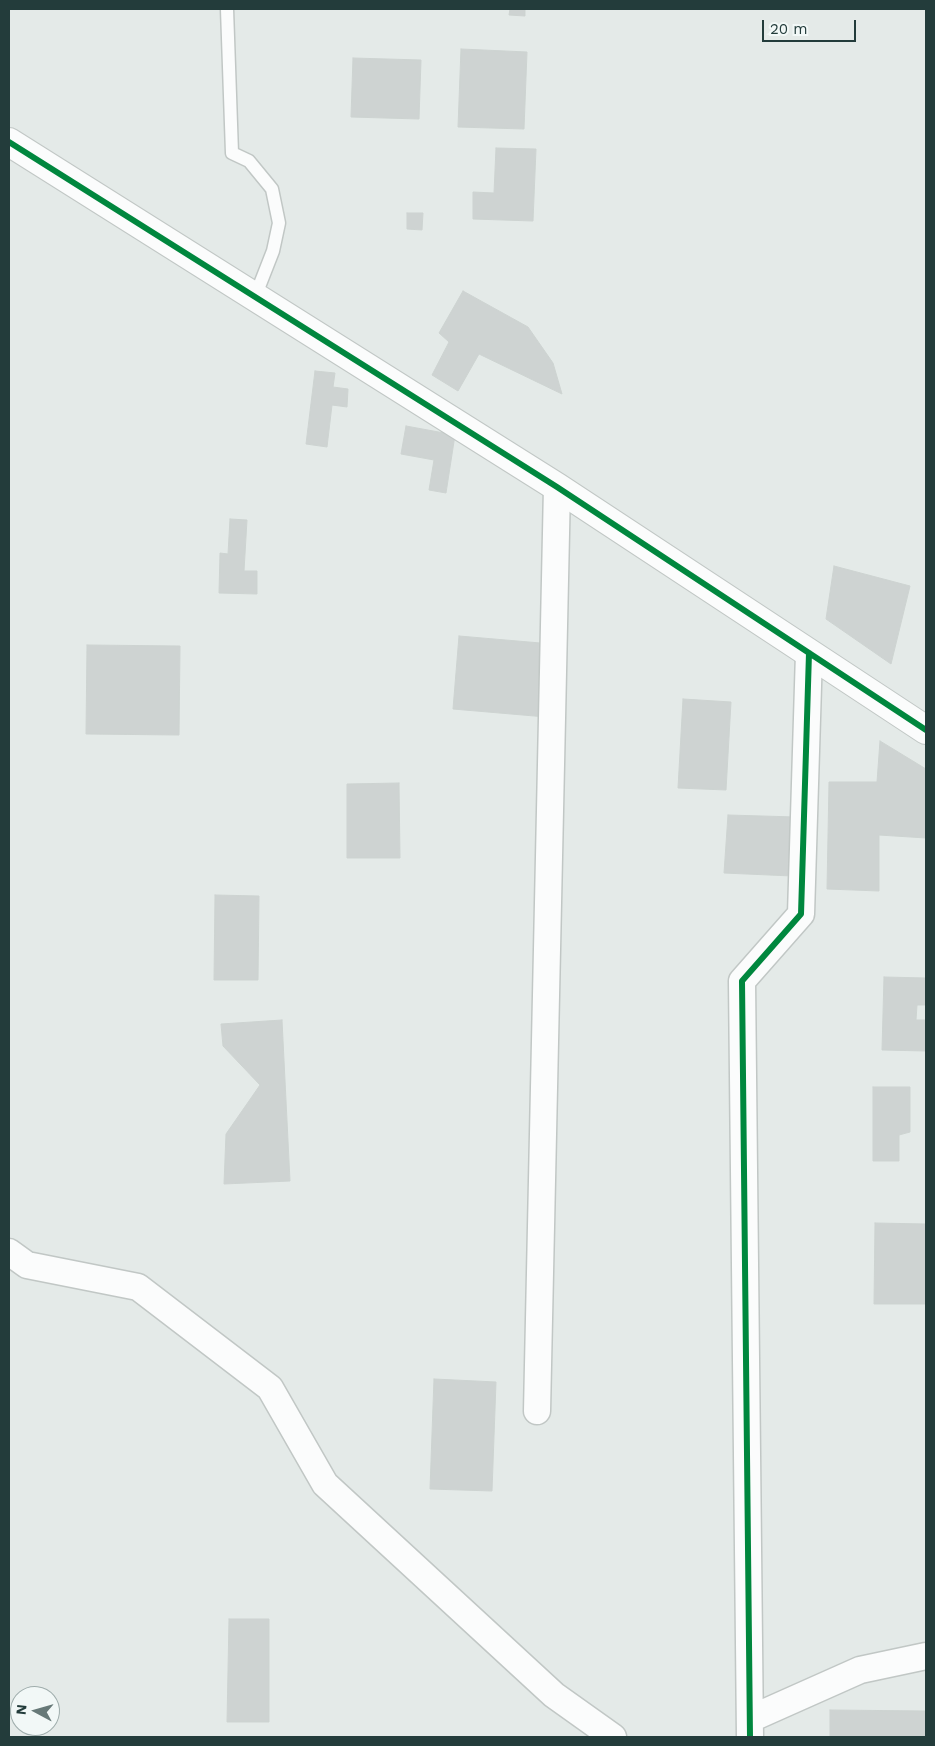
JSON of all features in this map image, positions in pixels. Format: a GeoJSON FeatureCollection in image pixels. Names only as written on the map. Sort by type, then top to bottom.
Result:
{"type":"FeatureCollection","features":[{"type":"Feature","properties":{"kind":"street"},"geometry":{"type":"LineString","coordinates":[[9,142],[557,487],[926,730]]}},
{"type":"Feature","properties":{"kind":"street"},"geometry":{"type":"LineString","coordinates":[[537,1411],[557,487]]}},
{"type":"Feature","properties":{"kind":"street"},"geometry":{"type":"LineString","coordinates":[[809,653],[801,914],[742,981],[750,1728],[860,1670],[926,1656]]}},
{"type":"Feature","properties":{"kind":"street"},"geometry":{"type":"LineString","coordinates":[[9,1252],[27,1265],[138,1287],[270,1388],[325,1484],[554,1695],[613,1737]]}},
{"type":"Feature","properties":{"kind":"lane"},"geometry":{"type":"LineString","coordinates":[[226,9],[232,153],[249,161],[272,189],[279,223],[273,251],[255,297]]}},
{"type":"Feature","properties":{"kind":"building"},"geometry":{"type":"Polygon","coordinates":[[[510,9],[525,9],[525,16],[509,15],[510,9]]]}},
{"type":"Feature","properties":{"kind":"building"},"geometry":{"type":"Polygon","coordinates":[[[461,49],[527,52],[524,129],[458,127],[461,49]]]}},
{"type":"Feature","properties":{"kind":"building"},"geometry":{"type":"Polygon","coordinates":[[[353,58],[421,60],[419,119],[351,117],[353,58]]]}},
{"type":"Feature","properties":{"kind":"building"},"geometry":{"type":"Polygon","coordinates":[[[496,148],[536,149],[533,221],[473,219],[473,192],[494,193],[496,148]]]}},
{"type":"Feature","properties":{"kind":"building"},"geometry":{"type":"Polygon","coordinates":[[[407,213],[423,213],[422,230],[407,229],[407,213]]]}},
{"type":"Feature","properties":{"kind":"building"},"geometry":{"type":"Polygon","coordinates":[[[463,291],[528,327],[553,363],[562,394],[479,354],[458,391],[432,375],[449,342],[439,333],[463,291]]]}},
{"type":"Feature","properties":{"kind":"building"},"geometry":{"type":"Polygon","coordinates":[[[315,371],[335,373],[333,387],[348,389],[347,407],[332,405],[327,447],[306,444],[315,371]]]}},
{"type":"Feature","properties":{"kind":"building"},"geometry":{"type":"Polygon","coordinates":[[[406,426],[455,435],[446,493],[429,490],[434,460],[401,454],[406,426]]]}},
{"type":"Feature","properties":{"kind":"building"},"geometry":{"type":"Polygon","coordinates":[[[230,519],[247,520],[244,571],[257,571],[257,594],[219,593],[220,553],[228,554],[230,519]]]}},
{"type":"Feature","properties":{"kind":"building"},"geometry":{"type":"Polygon","coordinates":[[[834,566],[910,586],[891,664],[826,619],[834,566]]]}},
{"type":"Feature","properties":{"kind":"building"},"geometry":{"type":"Polygon","coordinates":[[[459,636],[552,644],[546,717],[453,709],[459,636]]]}},
{"type":"Feature","properties":{"kind":"building"},"geometry":{"type":"Polygon","coordinates":[[[87,645],[180,646],[179,735],[86,734],[87,645]]]}},
{"type":"Feature","properties":{"kind":"building"},"geometry":{"type":"Polygon","coordinates":[[[683,699],[731,702],[726,790],[678,788],[683,699]]]}},
{"type":"Feature","properties":{"kind":"building"},"geometry":{"type":"Polygon","coordinates":[[[880,741],[926,769],[926,838],[879,835],[879,891],[827,889],[829,782],[877,782],[880,741]]]}},
{"type":"Feature","properties":{"kind":"building"},"geometry":{"type":"Polygon","coordinates":[[[399,783],[400,858],[347,858],[347,784],[399,783]]]}},
{"type":"Feature","properties":{"kind":"building"},"geometry":{"type":"Polygon","coordinates":[[[728,815],[796,817],[792,876],[724,873],[728,815]]]}},
{"type":"Feature","properties":{"kind":"building"},"geometry":{"type":"Polygon","coordinates":[[[215,895],[259,896],[258,980],[214,980],[215,895]]]}},
{"type":"Feature","properties":{"kind":"building"},"geometry":{"type":"Polygon","coordinates":[[[884,977],[926,978],[926,1005],[917,1005],[916,1020],[926,1020],[926,1051],[882,1050],[884,977]]]}},
{"type":"Feature","properties":{"kind":"building"},"geometry":{"type":"Polygon","coordinates":[[[282,1020],[290,1181],[224,1184],[226,1134],[260,1085],[223,1046],[221,1024],[282,1020]]]}},
{"type":"Feature","properties":{"kind":"building"},"geometry":{"type":"Polygon","coordinates":[[[873,1087],[910,1087],[910,1132],[899,1135],[899,1161],[873,1161],[873,1087]]]}},
{"type":"Feature","properties":{"kind":"building"},"geometry":{"type":"Polygon","coordinates":[[[875,1223],[926,1224],[926,1304],[874,1304],[875,1223]]]}},
{"type":"Feature","properties":{"kind":"building"},"geometry":{"type":"Polygon","coordinates":[[[434,1379],[496,1382],[492,1491],[430,1489],[434,1379]]]}},
{"type":"Feature","properties":{"kind":"building"},"geometry":{"type":"Polygon","coordinates":[[[229,1619],[269,1619],[269,1722],[227,1722],[229,1619]]]}},
{"type":"Feature","properties":{"kind":"building"},"geometry":{"type":"Polygon","coordinates":[[[830,1710],[926,1711],[926,1737],[830,1737],[830,1710]]]}},
{"type":"Feature","properties":{"kind":"cycle path"},"geometry":{"type":"LineString","coordinates":[[9,142],[557,487],[926,730]]}},
{"type":"Feature","properties":{"kind":"cycle path"},"geometry":{"type":"LineString","coordinates":[[750,1737],[742,981],[801,914],[809,653]]}}]}
